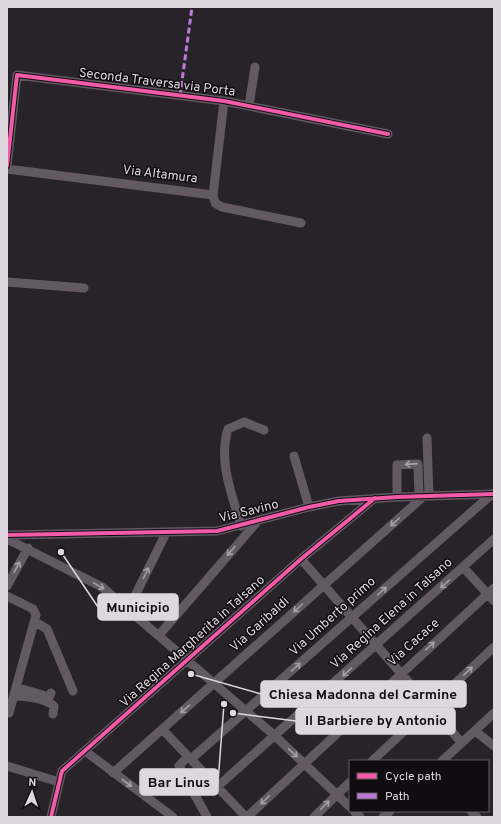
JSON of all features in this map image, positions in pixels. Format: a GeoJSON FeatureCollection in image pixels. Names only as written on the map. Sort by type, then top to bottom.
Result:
{"type":"FeatureCollection","features":[{"type":"Feature","properties":{"kind":"street"},"geometry":{"type":"LineString","coordinates":[[249,106],[255,67]]}},
{"type":"Feature","properties":{"kind":"street","name":"Seconda Traversa via Porta"},"geometry":{"type":"LineString","coordinates":[[7,167],[18,75],[224,101],[388,134]]}},
{"type":"Feature","properties":{"kind":"street"},"geometry":{"type":"LineString","coordinates":[[213,195],[224,101]]}},
{"type":"Feature","properties":{"kind":"street","name":"Via Altamura"},"geometry":{"type":"LineString","coordinates":[[7,167],[213,195],[215,203],[222,207],[301,223]]}},
{"type":"Feature","properties":{"kind":"street"},"geometry":{"type":"LineString","coordinates":[[7,282],[84,288]]}},
{"type":"Feature","properties":{"kind":"street"},"geometry":{"type":"LineString","coordinates":[[241,526],[224,464],[226,437],[228,429],[244,422],[264,430]]}},
{"type":"Feature","properties":{"kind":"street"},"geometry":{"type":"LineString","coordinates":[[424,496],[427,438]]}},
{"type":"Feature","properties":{"kind":"street"},"geometry":{"type":"LineString","coordinates":[[294,456],[309,507]]}},
{"type":"Feature","properties":{"kind":"street"},"geometry":{"type":"LineString","coordinates":[[397,496],[397,465],[418,464],[424,496]]}},
{"type":"Feature","properties":{"kind":"street","name":"Via Savino"},"geometry":{"type":"LineString","coordinates":[[7,535],[217,531],[257,522],[309,507],[340,501],[397,496],[493,494]]}},
{"type":"Feature","properties":{"kind":"street","name":"Via Umberto primo"},"geometry":{"type":"LineString","coordinates":[[189,757],[246,712],[493,494]]}},
{"type":"Feature","properties":{"kind":"street","name":"Via Garibaldi"},"geometry":{"type":"LineString","coordinates":[[113,773],[424,496]]}},
{"type":"Feature","properties":{"kind":"street","name":"Via Regina Margherita in Talsano"},"geometry":{"type":"LineString","coordinates":[[50,817],[62,771],[301,559],[375,498]]}},
{"type":"Feature","properties":{"kind":"street"},"geometry":{"type":"LineString","coordinates":[[159,635],[257,522]]}},
{"type":"Feature","properties":{"kind":"street"},"geometry":{"type":"LineString","coordinates":[[129,608],[166,533]]}},
{"type":"Feature","properties":{"kind":"street"},"geometry":{"type":"LineString","coordinates":[[7,539],[28,548],[102,587],[129,608],[275,736],[349,806]]}},
{"type":"Feature","properties":{"kind":"street","name":"Via Regina Elena in Talsano"},"geometry":{"type":"LineString","coordinates":[[217,787],[494,539]]}},
{"type":"Feature","properties":{"kind":"street"},"geometry":{"type":"LineString","coordinates":[[7,586],[28,548]]}},
{"type":"Feature","properties":{"kind":"street"},"geometry":{"type":"LineString","coordinates":[[301,559],[353,617],[376,646],[402,672],[430,708],[461,742]]}},
{"type":"Feature","properties":{"kind":"street"},"geometry":{"type":"LineString","coordinates":[[463,567],[491,591],[494,601]]}},
{"type":"Feature","properties":{"kind":"street","name":"Via Cacace"},"geometry":{"type":"LineString","coordinates":[[247,817],[491,591]]}},
{"type":"Feature","properties":{"kind":"street"},"geometry":{"type":"LineString","coordinates":[[7,596],[33,609],[36,615],[9,712]]}},
{"type":"Feature","properties":{"kind":"street"},"geometry":{"type":"LineString","coordinates":[[35,622],[47,629],[73,691]]}},
{"type":"Feature","properties":{"kind":"street"},"geometry":{"type":"LineString","coordinates":[[373,760],[494,647]]}},
{"type":"Feature","properties":{"kind":"street"},"geometry":{"type":"LineString","coordinates":[[15,692],[49,696],[51,693]]}},
{"type":"Feature","properties":{"kind":"street"},"geometry":{"type":"LineString","coordinates":[[15,692],[51,703],[54,706],[53,714]]}},
{"type":"Feature","properties":{"kind":"street"},"geometry":{"type":"LineString","coordinates":[[443,760],[461,742],[476,732],[494,713]]}},
{"type":"Feature","properties":{"kind":"street"},"geometry":{"type":"LineString","coordinates":[[162,729],[247,817]]}},
{"type":"Feature","properties":{"kind":"street"},"geometry":{"type":"LineString","coordinates":[[476,732],[494,746]]}},
{"type":"Feature","properties":{"kind":"street"},"geometry":{"type":"LineString","coordinates":[[85,750],[113,773],[173,817]]}},
{"type":"Feature","properties":{"kind":"street"},"geometry":{"type":"LineString","coordinates":[[189,757],[179,766],[207,817]]}},
{"type":"Feature","properties":{"kind":"street"},"geometry":{"type":"LineString","coordinates":[[7,766],[59,782]]}},
{"type":"Feature","properties":{"kind":"street"},"geometry":{"type":"LineString","coordinates":[[314,817],[349,783]]}},
{"type":"Feature","properties":{"kind":"marked path"},"geometry":{"type":"LineString","coordinates":[[180,96],[192,7]]}},
{"type":"Feature","properties":{"kind":"cycle path"},"geometry":{"type":"LineString","coordinates":[[7,166],[17,75],[224,101],[388,134]]}},
{"type":"Feature","properties":{"kind":"cycle path"},"geometry":{"type":"LineString","coordinates":[[7,535],[217,531],[309,507],[339,501],[397,497],[494,494]]}},
{"type":"Feature","properties":{"kind":"cycle path"},"geometry":{"type":"LineString","coordinates":[[51,817],[62,771],[301,559],[375,498]]}},
{"type":"Feature","properties":{"kind":"place","name":"Municipio"},"geometry":{"type":"Point","coordinates":[61,552]}},
{"type":"Feature","properties":{"kind":"place","name":"Chiesa Madonna del Carmine"},"geometry":{"type":"Point","coordinates":[191,674]}},
{"type":"Feature","properties":{"kind":"place","name":"Bar Linus"},"geometry":{"type":"Point","coordinates":[224,704]}},
{"type":"Feature","properties":{"kind":"place","name":"Il Barbiere by Antonio"},"geometry":{"type":"Point","coordinates":[233,713]}}]}
